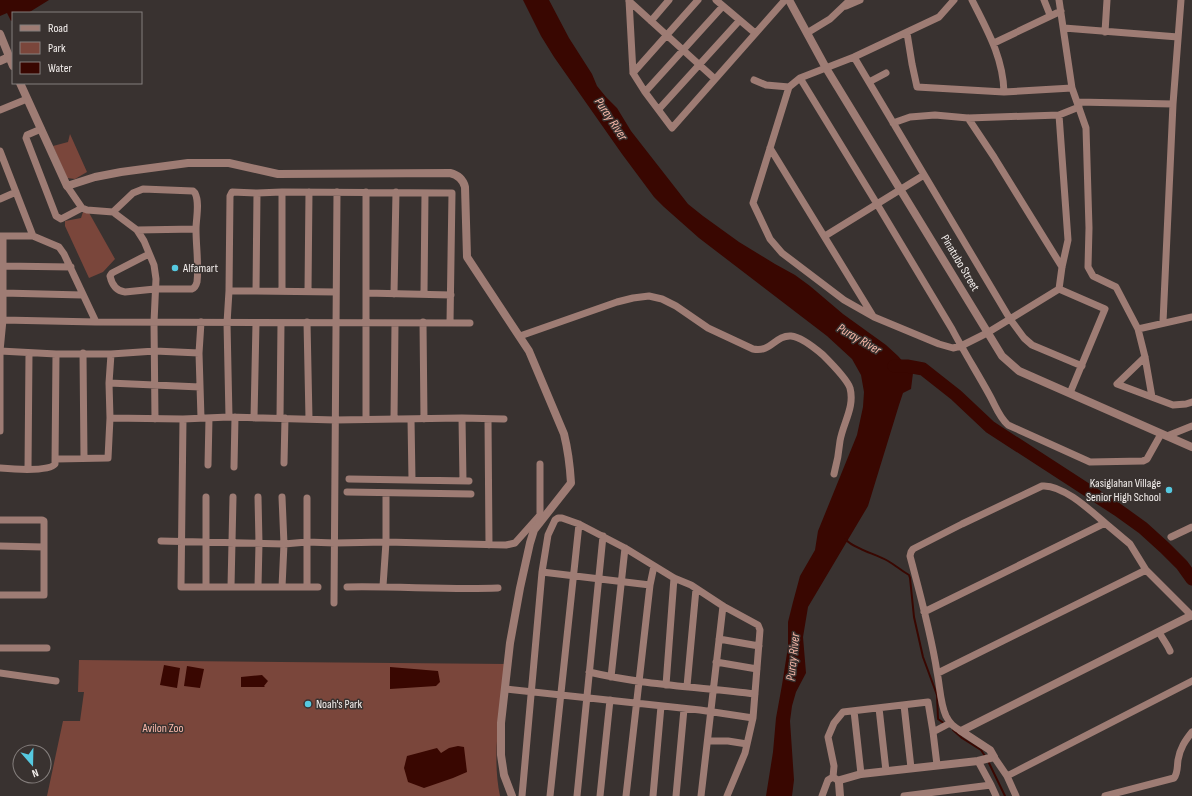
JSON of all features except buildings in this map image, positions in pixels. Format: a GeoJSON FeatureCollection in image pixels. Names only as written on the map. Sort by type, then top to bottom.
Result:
{"type":"FeatureCollection","features":[{"type":"Feature","properties":{"kind":"street"},"geometry":{"type":"LineString","coordinates":[[651,21],[669,0]]}},
{"type":"Feature","properties":{"kind":"street"},"geometry":{"type":"LineString","coordinates":[[633,73],[698,0]]}},
{"type":"Feature","properties":{"kind":"street"},"geometry":{"type":"LineString","coordinates":[[716,0],[755,33]]}},
{"type":"Feature","properties":{"kind":"street"},"geometry":{"type":"LineString","coordinates":[[633,2],[633,73],[645,92],[672,128],[785,0]]}},
{"type":"Feature","properties":{"kind":"street","name":"Pinatubo Street"},"geometry":{"type":"LineString","coordinates":[[789,0],[826,68],[1002,356],[1019,371],[1192,447]]}},
{"type":"Feature","properties":{"kind":"street"},"geometry":{"type":"LineString","coordinates":[[807,33],[830,19],[850,0]]}},
{"type":"Feature","properties":{"kind":"street"},"geometry":{"type":"LineString","coordinates":[[844,7],[860,0]]}},
{"type":"Feature","properties":{"kind":"street"},"geometry":{"type":"LineString","coordinates":[[954,0],[939,17],[854,57],[800,78],[789,87],[753,203],[770,239],[782,253],[844,300],[874,317],[938,344],[953,348],[961,346],[987,333],[1059,289]]}},
{"type":"Feature","properties":{"kind":"street"},"geometry":{"type":"LineString","coordinates":[[972,0],[994,43],[1004,76],[1004,92]]}},
{"type":"Feature","properties":{"kind":"street"},"geometry":{"type":"LineString","coordinates":[[1044,0],[1050,15]]}},
{"type":"Feature","properties":{"kind":"street"},"geometry":{"type":"LineString","coordinates":[[1059,0],[1072,88],[1086,128],[1089,228],[1088,267],[1093,276],[1116,287],[1138,328],[1152,397]]}},
{"type":"Feature","properties":{"kind":"street"},"geometry":{"type":"LineString","coordinates":[[1105,32],[1107,0]]}},
{"type":"Feature","properties":{"kind":"street"},"geometry":{"type":"LineString","coordinates":[[1163,322],[1173,104],[1181,0]]}},
{"type":"Feature","properties":{"kind":"street"},"geometry":{"type":"LineString","coordinates":[[633,2],[666,36],[715,79]]}},
{"type":"Feature","properties":{"kind":"street"},"geometry":{"type":"LineString","coordinates":[[645,92],[723,6]]}},
{"type":"Feature","properties":{"kind":"street"},"geometry":{"type":"LineString","coordinates":[[994,43],[1061,10]]}},
{"type":"Feature","properties":{"kind":"street"},"geometry":{"type":"LineString","coordinates":[[659,109],[739,21]]}},
{"type":"Feature","properties":{"kind":"street"},"geometry":{"type":"LineString","coordinates":[[1064,28],[1178,38]]}},
{"type":"Feature","properties":{"kind":"street"},"geometry":{"type":"LineString","coordinates":[[906,33],[917,87],[1004,92],[1072,88]]}},
{"type":"Feature","properties":{"kind":"street"},"geometry":{"type":"LineString","coordinates":[[0,34],[12,64]]}},
{"type":"Feature","properties":{"kind":"street"},"geometry":{"type":"LineString","coordinates":[[0,61],[9,57]]}},
{"type":"Feature","properties":{"kind":"street"},"geometry":{"type":"LineString","coordinates":[[854,57],[1010,319],[1024,338],[1032,345],[1082,366]]}},
{"type":"Feature","properties":{"kind":"street"},"geometry":{"type":"LineString","coordinates":[[870,82],[886,73]]}},
{"type":"Feature","properties":{"kind":"street"},"geometry":{"type":"LineString","coordinates":[[800,78],[952,329],[990,396],[1000,417],[1008,425],[1090,462],[1143,461],[1148,459],[1164,435],[1192,426]]}},
{"type":"Feature","properties":{"kind":"street"},"geometry":{"type":"LineString","coordinates":[[754,80],[766,85],[789,87]]}},
{"type":"Feature","properties":{"kind":"street"},"geometry":{"type":"LineString","coordinates":[[20,84],[67,186],[82,208],[88,210],[113,212],[137,230],[150,254],[156,279],[154,322],[155,419]]}},
{"type":"Feature","properties":{"kind":"street"},"geometry":{"type":"LineString","coordinates":[[0,110],[27,99]]}},
{"type":"Feature","properties":{"kind":"street"},"geometry":{"type":"LineString","coordinates":[[894,123],[910,117],[935,115],[968,118],[1059,115],[1078,105],[1173,104]]}},
{"type":"Feature","properties":{"kind":"street"},"geometry":{"type":"LineString","coordinates":[[1059,115],[1068,240],[1059,289]]}},
{"type":"Feature","properties":{"kind":"street"},"geometry":{"type":"LineString","coordinates":[[968,118],[1062,267]]}},
{"type":"Feature","properties":{"kind":"street"},"geometry":{"type":"LineString","coordinates":[[41,129],[27,135],[26,138],[56,216],[61,219],[82,208]]}},
{"type":"Feature","properties":{"kind":"street"},"geometry":{"type":"LineString","coordinates":[[770,148],[874,317]]}},
{"type":"Feature","properties":{"kind":"street"},"geometry":{"type":"LineString","coordinates":[[0,151],[3,170],[16,192],[33,236]]}},
{"type":"Feature","properties":{"kind":"street"},"geometry":{"type":"LineString","coordinates":[[67,186],[95,177],[121,172],[188,163],[229,163],[278,174],[455,174],[462,179],[465,187],[467,257],[529,351],[564,434],[568,448],[571,483],[534,530],[520,588],[510,643],[501,723],[504,775],[512,796]]}},
{"type":"Feature","properties":{"kind":"street"},"geometry":{"type":"LineString","coordinates":[[825,236],[924,175]]}},
{"type":"Feature","properties":{"kind":"street"},"geometry":{"type":"LineString","coordinates":[[113,212],[136,191],[195,192],[197,199],[197,283],[195,288],[192,290],[155,289],[120,291],[113,286],[110,276],[116,270],[150,254]]}},
{"type":"Feature","properties":{"kind":"street"},"geometry":{"type":"LineString","coordinates":[[0,199],[16,192]]}},
{"type":"Feature","properties":{"kind":"street"},"geometry":{"type":"LineString","coordinates":[[234,466],[227,323],[232,192],[452,193],[450,323]]}},
{"type":"Feature","properties":{"kind":"street"},"geometry":{"type":"LineString","coordinates":[[282,192],[282,292]]}},
{"type":"Feature","properties":{"kind":"street"},"geometry":{"type":"LineString","coordinates":[[308,292],[309,192]]}},
{"type":"Feature","properties":{"kind":"street"},"geometry":{"type":"LineString","coordinates":[[334,603],[337,192]]}},
{"type":"Feature","properties":{"kind":"street"},"geometry":{"type":"LineString","coordinates":[[366,192],[366,419]]}},
{"type":"Feature","properties":{"kind":"street"},"geometry":{"type":"LineString","coordinates":[[394,294],[396,192]]}},
{"type":"Feature","properties":{"kind":"street"},"geometry":{"type":"LineString","coordinates":[[256,291],[257,193]]}},
{"type":"Feature","properties":{"kind":"street"},"geometry":{"type":"LineString","coordinates":[[424,294],[425,193]]}},
{"type":"Feature","properties":{"kind":"street"},"geometry":{"type":"LineString","coordinates":[[137,230],[196,229]]}},
{"type":"Feature","properties":{"kind":"street"},"geometry":{"type":"LineString","coordinates":[[0,431],[0,351],[3,320],[3,266],[1,236],[33,236],[59,247],[71,267],[82,295],[96,322]]}},
{"type":"Feature","properties":{"kind":"street"},"geometry":{"type":"LineString","coordinates":[[3,266],[71,267]]}},
{"type":"Feature","properties":{"kind":"street"},"geometry":{"type":"LineString","coordinates":[[1059,289],[1105,309],[1070,393]]}},
{"type":"Feature","properties":{"kind":"street"},"geometry":{"type":"LineString","coordinates":[[229,291],[336,292]]}},
{"type":"Feature","properties":{"kind":"street"},"geometry":{"type":"LineString","coordinates":[[3,293],[82,295]]}},
{"type":"Feature","properties":{"kind":"street"},"geometry":{"type":"LineString","coordinates":[[366,293],[451,295]]}},
{"type":"Feature","properties":{"kind":"street"},"geometry":{"type":"LineString","coordinates":[[520,336],[617,302],[649,296],[662,299],[676,306],[708,328],[753,349],[764,349],[770,347],[778,339],[786,336],[794,336],[809,344],[822,354],[850,387],[851,402],[840,441],[840,449],[834,474]]}},
{"type":"Feature","properties":{"kind":"street"},"geometry":{"type":"LineString","coordinates":[[1138,328],[1192,317]]}},
{"type":"Feature","properties":{"kind":"street"},"geometry":{"type":"LineString","coordinates":[[3,320],[227,323],[470,323]]}},
{"type":"Feature","properties":{"kind":"street"},"geometry":{"type":"LineString","coordinates":[[201,322],[201,418]]}},
{"type":"Feature","properties":{"kind":"street"},"geometry":{"type":"LineString","coordinates":[[281,322],[284,463]]}},
{"type":"Feature","properties":{"kind":"street"},"geometry":{"type":"LineString","coordinates":[[307,322],[309,419]]}},
{"type":"Feature","properties":{"kind":"street"},"geometry":{"type":"LineString","coordinates":[[423,322],[424,419]]}},
{"type":"Feature","properties":{"kind":"street"},"geometry":{"type":"LineString","coordinates":[[254,418],[256,323]]}},
{"type":"Feature","properties":{"kind":"street"},"geometry":{"type":"LineString","coordinates":[[394,419],[395,323]]}},
{"type":"Feature","properties":{"kind":"street"},"geometry":{"type":"LineString","coordinates":[[0,351],[56,354],[111,354],[155,351],[200,353]]}},
{"type":"Feature","properties":{"kind":"street"},"geometry":{"type":"LineString","coordinates":[[28,469],[29,353]]}},
{"type":"Feature","properties":{"kind":"street"},"geometry":{"type":"LineString","coordinates":[[83,353],[84,458]]}},
{"type":"Feature","properties":{"kind":"street"},"geometry":{"type":"LineString","coordinates":[[0,468],[28,469],[52,467],[55,464],[56,354]]}},
{"type":"Feature","properties":{"kind":"street"},"geometry":{"type":"LineString","coordinates":[[56,459],[106,458],[109,456],[109,383],[111,354]]}},
{"type":"Feature","properties":{"kind":"street"},"geometry":{"type":"LineString","coordinates":[[1145,357],[1116,384],[1173,405],[1192,402]]}},
{"type":"Feature","properties":{"kind":"street"},"geometry":{"type":"LineString","coordinates":[[109,383],[200,387]]}},
{"type":"Feature","properties":{"kind":"street"},"geometry":{"type":"LineString","coordinates":[[110,418],[183,419],[232,417],[336,420],[462,418],[504,419]]}},
{"type":"Feature","properties":{"kind":"street"},"geometry":{"type":"LineString","coordinates":[[208,465],[209,418]]}},
{"type":"Feature","properties":{"kind":"street"},"geometry":{"type":"LineString","coordinates":[[349,479],[466,481],[462,418]]}},
{"type":"Feature","properties":{"kind":"street"},"geometry":{"type":"LineString","coordinates":[[183,419],[181,587],[318,587]]}},
{"type":"Feature","properties":{"kind":"street"},"geometry":{"type":"LineString","coordinates":[[411,419],[412,480]]}},
{"type":"Feature","properties":{"kind":"street"},"geometry":{"type":"LineString","coordinates":[[488,419],[489,545]]}},
{"type":"Feature","properties":{"kind":"street"},"geometry":{"type":"LineString","coordinates":[[161,541],[284,544],[307,542],[386,542],[506,545],[515,543],[540,515],[540,464]]}},
{"type":"Feature","properties":{"kind":"street"},"geometry":{"type":"LineString","coordinates":[[961,731],[1192,615],[1146,570],[1130,544],[1081,503],[1059,490],[1046,485],[962,524],[913,549],[910,556],[938,673],[938,684],[945,714],[949,724],[990,750],[986,759],[991,785],[996,796]]}},
{"type":"Feature","properties":{"kind":"street"},"geometry":{"type":"LineString","coordinates":[[347,492],[470,494]]}},
{"type":"Feature","properties":{"kind":"street"},"geometry":{"type":"LineString","coordinates":[[383,586],[386,542],[386,493]]}},
{"type":"Feature","properties":{"kind":"street"},"geometry":{"type":"LineString","coordinates":[[206,497],[206,587]]}},
{"type":"Feature","properties":{"kind":"street"},"geometry":{"type":"LineString","coordinates":[[231,587],[233,497]]}},
{"type":"Feature","properties":{"kind":"street"},"geometry":{"type":"LineString","coordinates":[[258,497],[258,588]]}},
{"type":"Feature","properties":{"kind":"street"},"geometry":{"type":"LineString","coordinates":[[282,497],[284,544],[282,587]]}},
{"type":"Feature","properties":{"kind":"street"},"geometry":{"type":"LineString","coordinates":[[307,498],[307,587]]}},
{"type":"Feature","properties":{"kind":"street"},"geometry":{"type":"LineString","coordinates":[[522,796],[542,572],[548,534],[555,520],[558,518],[579,524],[603,536],[758,625],[760,630],[753,718],[747,744],[736,777],[727,796]]}},
{"type":"Feature","properties":{"kind":"street"},"geometry":{"type":"LineString","coordinates":[[0,520],[43,520],[43,595],[0,595]]}},
{"type":"Feature","properties":{"kind":"street"},"geometry":{"type":"LineString","coordinates":[[924,612],[1105,523]]}},
{"type":"Feature","properties":{"kind":"street"},"geometry":{"type":"LineString","coordinates":[[550,796],[579,524]]}},
{"type":"Feature","properties":{"kind":"street"},"geometry":{"type":"LineString","coordinates":[[1171,537],[1192,527]]}},
{"type":"Feature","properties":{"kind":"street"},"geometry":{"type":"LineString","coordinates":[[577,796],[603,536]]}},
{"type":"Feature","properties":{"kind":"street"},"geometry":{"type":"LineString","coordinates":[[0,546],[43,547]]}},
{"type":"Feature","properties":{"kind":"street"},"geometry":{"type":"LineString","coordinates":[[612,677],[625,548]]}},
{"type":"Feature","properties":{"kind":"street"},"geometry":{"type":"LineString","coordinates":[[626,796],[650,585],[654,566]]}},
{"type":"Feature","properties":{"kind":"street"},"geometry":{"type":"LineString","coordinates":[[938,673],[1146,570]]}},
{"type":"Feature","properties":{"kind":"street"},"geometry":{"type":"LineString","coordinates":[[542,572],[650,585]]}},
{"type":"Feature","properties":{"kind":"street"},"geometry":{"type":"LineString","coordinates":[[666,684],[674,578]]}},
{"type":"Feature","properties":{"kind":"street"},"geometry":{"type":"LineString","coordinates":[[347,587],[383,586],[498,588]]}},
{"type":"Feature","properties":{"kind":"street"},"geometry":{"type":"LineString","coordinates":[[687,686],[696,589]]}},
{"type":"Feature","properties":{"kind":"street"},"geometry":{"type":"LineString","coordinates":[[701,796],[723,606]]}},
{"type":"Feature","properties":{"kind":"street"},"geometry":{"type":"LineString","coordinates":[[1159,632],[1170,651]]}},
{"type":"Feature","properties":{"kind":"street"},"geometry":{"type":"LineString","coordinates":[[719,639],[759,646]]}},
{"type":"Feature","properties":{"kind":"street"},"geometry":{"type":"LineString","coordinates":[[0,648],[47,648]]}},
{"type":"Feature","properties":{"kind":"street"},"geometry":{"type":"LineString","coordinates":[[716,662],[757,669]]}},
{"type":"Feature","properties":{"kind":"street"},"geometry":{"type":"LineString","coordinates":[[590,672],[639,682],[713,688],[755,694]]}},
{"type":"Feature","properties":{"kind":"street"},"geometry":{"type":"LineString","coordinates":[[0,673],[56,681]]}},
{"type":"Feature","properties":{"kind":"street"},"geometry":{"type":"LineString","coordinates":[[1007,776],[1192,682]]}},
{"type":"Feature","properties":{"kind":"street"},"geometry":{"type":"LineString","coordinates":[[506,689],[587,697],[753,718]]}},
{"type":"Feature","properties":{"kind":"street"},"geometry":{"type":"LineString","coordinates":[[600,796],[610,700]]}},
{"type":"Feature","properties":{"kind":"street"},"geometry":{"type":"LineString","coordinates":[[840,796],[829,736],[834,723],[843,712],[928,702],[937,730],[937,765]]}},
{"type":"Feature","properties":{"kind":"street"},"geometry":{"type":"LineString","coordinates":[[904,705],[911,768]]}},
{"type":"Feature","properties":{"kind":"street"},"geometry":{"type":"LineString","coordinates":[[653,796],[661,706]]}},
{"type":"Feature","properties":{"kind":"street"},"geometry":{"type":"LineString","coordinates":[[880,708],[886,771]]}},
{"type":"Feature","properties":{"kind":"street"},"geometry":{"type":"LineString","coordinates":[[676,796],[684,709]]}},
{"type":"Feature","properties":{"kind":"street"},"geometry":{"type":"LineString","coordinates":[[854,711],[861,774]]}},
{"type":"Feature","properties":{"kind":"street"},"geometry":{"type":"LineString","coordinates":[[937,730],[949,724]]}},
{"type":"Feature","properties":{"kind":"street"},"geometry":{"type":"LineString","coordinates":[[1105,796],[1174,778],[1177,774],[1178,759],[1183,743],[1192,732]]}},
{"type":"Feature","properties":{"kind":"street"},"geometry":{"type":"LineString","coordinates":[[708,741],[728,741],[747,744]]}},
{"type":"Feature","properties":{"kind":"street"},"geometry":{"type":"LineString","coordinates":[[822,796],[828,780],[842,779],[861,774],[986,759],[1007,776],[1016,796]]}},
{"type":"Feature","properties":{"kind":"street"},"geometry":{"type":"LineString","coordinates":[[904,796],[991,785]]}},
{"type":"Feature","properties":{"kind":"green space"},"geometry":{"type":"Polygon","coordinates":[[[70,134],[87,172],[75,179],[67,178],[53,146],[68,142],[70,134]]]}},
{"type":"Feature","properties":{"kind":"green space"},"geometry":{"type":"Polygon","coordinates":[[[88,211],[115,259],[103,272],[89,278],[65,226],[65,221],[81,218],[83,212],[88,211]]]}},
{"type":"Feature","properties":{"kind":"green space","name":"Avilon Zoo"},"geometry":{"type":"Polygon","coordinates":[[[79,660],[507,664],[498,730],[496,763],[500,796],[47,796],[50,784],[52,784],[52,773],[63,721],[80,721],[84,692],[78,692],[79,660]]]}},
{"type":"Feature","properties":{"kind":"water"},"geometry":{"type":"Polygon","coordinates":[[[0,0],[49,0],[30,12],[12,12],[11,21],[7,13],[0,16],[0,0]]]}},
{"type":"Feature","properties":{"kind":"water","name":"Puray River"},"geometry":{"type":"Polygon","coordinates":[[[523,0],[549,0],[569,38],[592,74],[597,86],[617,108],[631,131],[688,204],[739,242],[795,275],[810,286],[843,314],[886,345],[913,373],[911,389],[903,393],[868,506],[808,607],[803,637],[806,673],[796,692],[790,721],[794,780],[792,796],[766,796],[773,752],[776,718],[788,647],[788,622],[800,576],[815,550],[818,531],[857,435],[863,407],[864,392],[861,375],[852,359],[827,336],[699,238],[654,197],[554,57],[541,36],[523,0]]]}},
{"type":"Feature","properties":{"kind":"water"},"geometry":{"type":"Polygon","coordinates":[[[164,665],[180,668],[177,688],[160,685],[164,665]]]}},
{"type":"Feature","properties":{"kind":"water"},"geometry":{"type":"Polygon","coordinates":[[[187,666],[204,669],[200,688],[184,686],[187,666]]]}},
{"type":"Feature","properties":{"kind":"water"},"geometry":{"type":"Polygon","coordinates":[[[390,667],[438,671],[440,682],[436,686],[390,689],[390,667]]]}},
{"type":"Feature","properties":{"kind":"water"},"geometry":{"type":"Polygon","coordinates":[[[262,675],[268,681],[264,686],[265,687],[241,687],[241,677],[262,675]]]}},
{"type":"Feature","properties":{"kind":"water"},"geometry":{"type":"Polygon","coordinates":[[[458,746],[464,747],[467,772],[424,788],[408,782],[404,768],[407,756],[437,748],[441,753],[449,748],[458,746]]]}},
{"type":"Feature","properties":{"kind":"waterway"},"geometry":{"type":"LineString","coordinates":[[894,366],[907,366],[923,369],[956,395],[990,427],[1118,510],[1143,528],[1182,565],[1192,579]]}},
{"type":"Feature","properties":{"kind":"waterway"},"geometry":{"type":"LineString","coordinates":[[845,539],[859,549],[883,558],[909,575],[914,617],[923,657],[937,695],[938,719],[945,724]]}},
{"type":"Feature","properties":{"kind":"waterway"},"geometry":{"type":"LineString","coordinates":[[953,730],[962,738],[981,750],[985,756]]}},
{"type":"Feature","properties":{"kind":"waterway"},"geometry":{"type":"LineString","coordinates":[[988,761],[1005,796]]}},
{"type":"Feature","properties":{"kind":"place","name":"Alfamart"},"geometry":{"type":"Point","coordinates":[175,268]}},
{"type":"Feature","properties":{"kind":"place","name":"Kasiglahan Village Senior High School"},"geometry":{"type":"Point","coordinates":[1169,490]}},
{"type":"Feature","properties":{"kind":"place","name":"Noah's Park"},"geometry":{"type":"Point","coordinates":[308,704]}}]}
